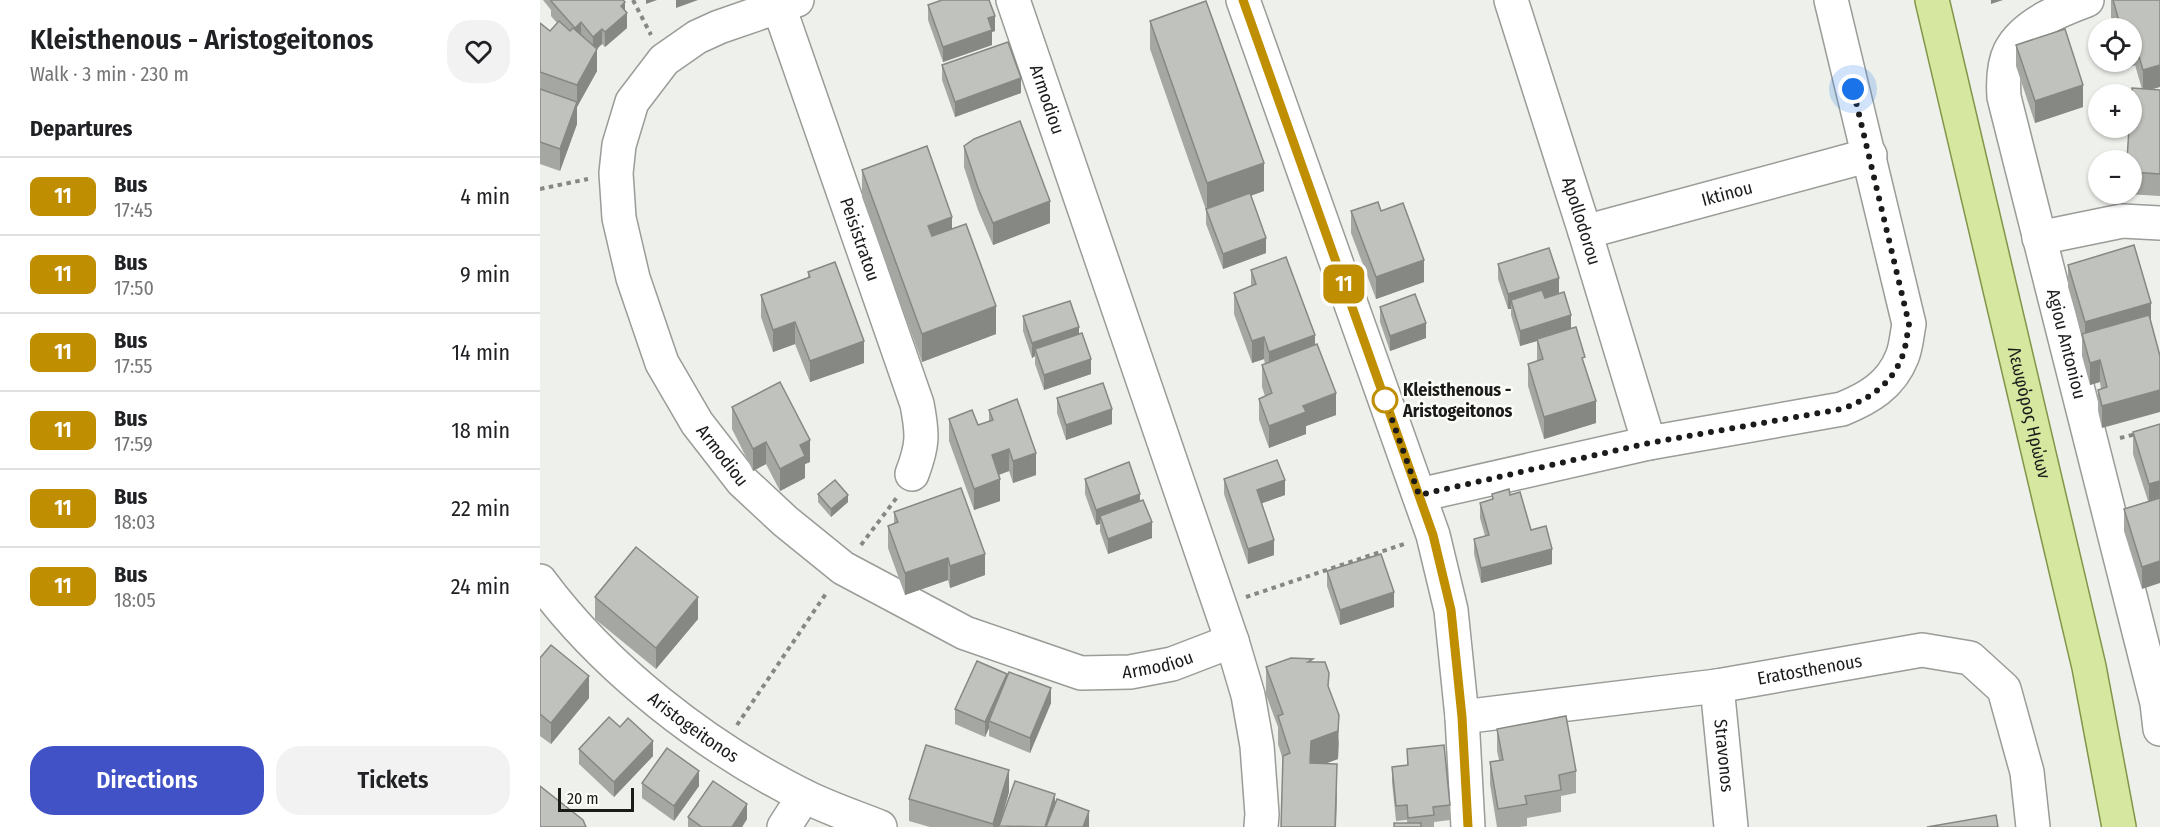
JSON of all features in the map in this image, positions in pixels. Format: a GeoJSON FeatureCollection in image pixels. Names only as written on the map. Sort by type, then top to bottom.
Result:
{"type":"FeatureCollection","features":[{"type":"Feature","properties":{"kind":"main road","name":"Λεωφόρος Ηρώων"},"geometry":{"type":"LineString","coordinates":[[1932,0],[2089,667],[2119,827]]}},
{"type":"Feature","properties":{"kind":"street","name":"Armodiou"},"geometry":{"type":"LineString","coordinates":[[1013,0],[1232,641],[1248,695],[1257,746],[1261,827]]}},
{"type":"Feature","properties":{"kind":"street"},"geometry":{"type":"LineString","coordinates":[[1243,0],[1433,535],[1451,610],[1462,717],[1468,827]]}},
{"type":"Feature","properties":{"kind":"street","name":"Apollodorou"},"geometry":{"type":"LineString","coordinates":[[1510,0],[1585,232],[1649,443]]}},
{"type":"Feature","properties":{"kind":"street"},"geometry":{"type":"LineString","coordinates":[[1419,495],[1649,443],[1842,409],[1868,399],[1887,382],[1903,357],[1909,324],[1831,0]]}},
{"type":"Feature","properties":{"kind":"street","name":"Agiou Antoniou"},"geometry":{"type":"LineString","coordinates":[[2086,0],[2044,19],[2025,33],[2010,51],[2003,75],[2004,97],[2159,712]]}},
{"type":"Feature","properties":{"kind":"street","name":"Armodiou"},"geometry":{"type":"LineString","coordinates":[[788,3],[718,27],[697,37],[664,60],[632,102],[619,145],[616,173],[619,218],[633,278],[662,363],[697,423],[742,482],[785,521],[843,568],[965,633],[1081,673],[1130,672],[1162,666],[1232,641]]}},
{"type":"Feature","properties":{"kind":"street","name":"Peisistratou"},"geometry":{"type":"LineString","coordinates":[[788,3],[918,404],[922,431],[920,453],[912,474]]}},
{"type":"Feature","properties":{"kind":"street","name":"Iktinou"},"geometry":{"type":"LineString","coordinates":[[1585,232],[1869,155]]}},
{"type":"Feature","properties":{"kind":"street"},"geometry":{"type":"LineString","coordinates":[[2039,238],[2121,221],[2160,223]]}},
{"type":"Feature","properties":{"kind":"street","name":"Aristogeitonos"},"geometry":{"type":"LineString","coordinates":[[540,581],[553,599],[601,650],[658,703],[721,748],[804,796],[880,827]]}},
{"type":"Feature","properties":{"kind":"street","name":"Eratosthenous"},"geometry":{"type":"LineString","coordinates":[[1462,717],[1717,686],[1922,650],[1970,658],[2004,689],[2027,772],[2033,827]]}},
{"type":"Feature","properties":{"kind":"street","name":"Stravonos"},"geometry":{"type":"LineString","coordinates":[[1717,686],[1731,827]]}},
{"type":"Feature","properties":{"kind":"street"},"geometry":{"type":"LineString","coordinates":[[784,827],[804,796]]}},
{"type":"Feature","properties":{"kind":"path"},"geometry":{"type":"LineString","coordinates":[[633,0],[664,60]]}},
{"type":"Feature","properties":{"kind":"path"},"geometry":{"type":"LineString","coordinates":[[540,189],[616,173]]}},
{"type":"Feature","properties":{"kind":"path"},"geometry":{"type":"LineString","coordinates":[[2092,445],[2138,434]]}},
{"type":"Feature","properties":{"kind":"path"},"geometry":{"type":"LineString","coordinates":[[721,748],[843,568],[886,514],[912,474]]}},
{"type":"Feature","properties":{"kind":"path"},"geometry":{"type":"LineString","coordinates":[[1220,605],[1433,535]]}},
{"type":"Feature","properties":{"kind":"building"},"geometry":{"type":"Polygon","coordinates":[[[552,0],[623,0],[625,2],[621,6],[627,13],[605,32],[602,29],[593,37],[581,22],[575,28],[552,0]]]}},
{"type":"Feature","properties":{"kind":"building"},"geometry":{"type":"Polygon","coordinates":[[[942,0],[989,0],[995,16],[988,18],[992,30],[943,47],[928,5],[942,0]]]}},
{"type":"Feature","properties":{"kind":"building"},"geometry":{"type":"Polygon","coordinates":[[[2113,0],[2160,0],[2160,65],[2143,70],[2142,18],[2118,18],[2113,0]]]}},
{"type":"Feature","properties":{"kind":"building"},"geometry":{"type":"Polygon","coordinates":[[[1206,1],[1264,163],[1207,183],[1150,21],[1206,1]]]}},
{"type":"Feature","properties":{"kind":"building"},"geometry":{"type":"Polygon","coordinates":[[[559,21],[570,31],[573,28],[597,49],[577,85],[540,72],[540,23],[550,31],[559,21]]]}},
{"type":"Feature","properties":{"kind":"building"},"geometry":{"type":"Polygon","coordinates":[[[2065,29],[2083,85],[2035,101],[2016,45],[2065,29]]]}},
{"type":"Feature","properties":{"kind":"building"},"geometry":{"type":"Polygon","coordinates":[[[1008,42],[1021,78],[955,102],[942,65],[1008,42]]]}},
{"type":"Feature","properties":{"kind":"building"},"geometry":{"type":"Polygon","coordinates":[[[540,89],[577,102],[560,149],[540,142],[540,89]]]}},
{"type":"Feature","properties":{"kind":"building"},"geometry":{"type":"Polygon","coordinates":[[[2142,89],[2160,90],[2160,174],[2142,173],[2142,150],[2128,150],[2128,138],[2142,138],[2142,89]]]}},
{"type":"Feature","properties":{"kind":"building"},"geometry":{"type":"Polygon","coordinates":[[[1020,121],[1050,201],[993,223],[964,146],[974,139],[1020,121]]]}},
{"type":"Feature","properties":{"kind":"building"},"geometry":{"type":"Polygon","coordinates":[[[927,146],[952,217],[928,226],[932,236],[966,224],[996,306],[922,334],[862,170],[927,146]]]}},
{"type":"Feature","properties":{"kind":"building"},"geometry":{"type":"Polygon","coordinates":[[[1250,193],[1266,238],[1223,254],[1206,209],[1250,193]]]}},
{"type":"Feature","properties":{"kind":"building"},"geometry":{"type":"Polygon","coordinates":[[[1378,202],[1381,211],[1403,203],[1424,260],[1376,277],[1351,211],[1378,202]]]}},
{"type":"Feature","properties":{"kind":"building"},"geometry":{"type":"Polygon","coordinates":[[[2134,245],[2151,303],[2085,322],[2068,265],[2134,245]]]}},
{"type":"Feature","properties":{"kind":"building"},"geometry":{"type":"Polygon","coordinates":[[[1549,248],[1559,278],[1508,294],[1498,264],[1549,248]]]}},
{"type":"Feature","properties":{"kind":"building"},"geometry":{"type":"Polygon","coordinates":[[[1286,257],[1315,335],[1269,352],[1264,337],[1252,341],[1234,293],[1256,284],[1251,270],[1286,257]]]}},
{"type":"Feature","properties":{"kind":"building"},"geometry":{"type":"Polygon","coordinates":[[[835,262],[864,341],[810,361],[795,322],[773,330],[761,295],[810,277],[808,272],[835,262]]]}},
{"type":"Feature","properties":{"kind":"building"},"geometry":{"type":"Polygon","coordinates":[[[1542,290],[1545,298],[1564,292],[1571,315],[1520,331],[1511,300],[1542,290]]]}},
{"type":"Feature","properties":{"kind":"building"},"geometry":{"type":"Polygon","coordinates":[[[1415,294],[1426,323],[1390,336],[1380,307],[1415,294]]]}},
{"type":"Feature","properties":{"kind":"building"},"geometry":{"type":"Polygon","coordinates":[[[1070,301],[1079,327],[1032,343],[1023,316],[1070,301]]]}},
{"type":"Feature","properties":{"kind":"building"},"geometry":{"type":"Polygon","coordinates":[[[2149,315],[2160,356],[2160,390],[2102,406],[2098,390],[2107,387],[2100,360],[2090,363],[2082,334],[2149,315]]]}},
{"type":"Feature","properties":{"kind":"building"},"geometry":{"type":"Polygon","coordinates":[[[1576,327],[1585,357],[1582,358],[1596,401],[1544,417],[1528,364],[1543,359],[1537,339],[1576,327]]]}},
{"type":"Feature","properties":{"kind":"building"},"geometry":{"type":"Polygon","coordinates":[[[1082,333],[1091,359],[1044,375],[1035,349],[1082,333]]]}},
{"type":"Feature","properties":{"kind":"building"},"geometry":{"type":"Polygon","coordinates":[[[1317,344],[1336,393],[1303,406],[1306,412],[1269,426],[1259,399],[1272,393],[1262,365],[1317,344]]]}},
{"type":"Feature","properties":{"kind":"building"},"geometry":{"type":"Polygon","coordinates":[[[780,382],[810,440],[800,445],[805,456],[780,469],[766,442],[753,449],[732,407],[780,382]]]}},
{"type":"Feature","properties":{"kind":"building"},"geometry":{"type":"Polygon","coordinates":[[[1103,383],[1112,409],[1066,425],[1057,398],[1103,383]]]}},
{"type":"Feature","properties":{"kind":"building"},"geometry":{"type":"Polygon","coordinates":[[[1017,399],[1036,453],[1013,461],[1009,449],[992,455],[1000,479],[974,489],[949,419],[972,410],[978,425],[993,420],[989,410],[1017,399]]]}},
{"type":"Feature","properties":{"kind":"building"},"geometry":{"type":"Polygon","coordinates":[[[2160,424],[2160,481],[2149,484],[2133,432],[2160,424]]]}},
{"type":"Feature","properties":{"kind":"building"},"geometry":{"type":"Polygon","coordinates":[[[1277,460],[1285,480],[1257,490],[1274,540],[1248,549],[1224,479],[1277,460]]]}},
{"type":"Feature","properties":{"kind":"building"},"geometry":{"type":"Polygon","coordinates":[[[1129,462],[1140,494],[1096,510],[1085,479],[1129,462]]]}},
{"type":"Feature","properties":{"kind":"building"},"geometry":{"type":"Polygon","coordinates":[[[835,480],[848,495],[831,509],[818,494],[835,480]]]}},
{"type":"Feature","properties":{"kind":"building"},"geometry":{"type":"Polygon","coordinates":[[[961,488],[985,554],[950,566],[948,558],[905,573],[888,526],[898,522],[894,512],[961,488]]]}},
{"type":"Feature","properties":{"kind":"building"},"geometry":{"type":"Polygon","coordinates":[[[1509,489],[1510,495],[1520,492],[1531,530],[1546,526],[1552,549],[1481,568],[1474,539],[1489,535],[1480,503],[1493,499],[1492,494],[1509,489]]]}},
{"type":"Feature","properties":{"kind":"building"},"geometry":{"type":"Polygon","coordinates":[[[2160,498],[2160,561],[2142,567],[2124,509],[2160,498]]]}},
{"type":"Feature","properties":{"kind":"building"},"geometry":{"type":"Polygon","coordinates":[[[1143,500],[1152,522],[1108,539],[1100,516],[1143,500]]]}},
{"type":"Feature","properties":{"kind":"building"},"geometry":{"type":"Polygon","coordinates":[[[636,547],[698,597],[656,648],[595,597],[636,547]]]}},
{"type":"Feature","properties":{"kind":"building"},"geometry":{"type":"Polygon","coordinates":[[[1381,554],[1394,592],[1340,610],[1327,571],[1381,554]]]}},
{"type":"Feature","properties":{"kind":"building"},"geometry":{"type":"Polygon","coordinates":[[[551,645],[589,676],[551,723],[540,714],[540,658],[551,645]]]}},
{"type":"Feature","properties":{"kind":"building"},"geometry":{"type":"Polygon","coordinates":[[[1291,658],[1313,659],[1308,662],[1325,662],[1329,673],[1328,686],[1339,715],[1338,731],[1311,741],[1310,763],[1337,764],[1335,827],[1281,827],[1283,756],[1290,753],[1278,716],[1283,714],[1266,667],[1291,658]]]}},
{"type":"Feature","properties":{"kind":"building"},"geometry":{"type":"Polygon","coordinates":[[[977,661],[1007,674],[985,722],[955,709],[977,661]]]}},
{"type":"Feature","properties":{"kind":"building"},"geometry":{"type":"Polygon","coordinates":[[[1009,672],[1051,688],[1030,738],[989,721],[1009,672]]]}},
{"type":"Feature","properties":{"kind":"building"},"geometry":{"type":"Polygon","coordinates":[[[1566,716],[1576,771],[1559,775],[1561,790],[1525,796],[1527,804],[1498,809],[1490,762],[1503,760],[1497,729],[1566,716]]]}},
{"type":"Feature","properties":{"kind":"building"},"geometry":{"type":"Polygon","coordinates":[[[609,717],[620,727],[628,718],[653,741],[614,782],[579,749],[609,717]]]}},
{"type":"Feature","properties":{"kind":"building"},"geometry":{"type":"Polygon","coordinates":[[[926,745],[1009,770],[993,824],[909,799],[926,745]]]}},
{"type":"Feature","properties":{"kind":"building"},"geometry":{"type":"Polygon","coordinates":[[[1444,745],[1450,805],[1433,807],[1434,815],[1408,818],[1407,805],[1396,806],[1392,767],[1408,765],[1407,749],[1444,745]]]}},
{"type":"Feature","properties":{"kind":"building"},"geometry":{"type":"Polygon","coordinates":[[[667,748],[699,771],[674,806],[642,783],[667,748]]]}},
{"type":"Feature","properties":{"kind":"building"},"geometry":{"type":"Polygon","coordinates":[[[713,781],[747,804],[732,827],[702,827],[688,817],[713,781]]]}},
{"type":"Feature","properties":{"kind":"building"},"geometry":{"type":"Polygon","coordinates":[[[1015,781],[1055,794],[1045,827],[999,826],[1015,781]]]}},
{"type":"Feature","properties":{"kind":"building"},"geometry":{"type":"Polygon","coordinates":[[[540,786],[583,820],[586,827],[540,827],[540,786]]]}},
{"type":"Feature","properties":{"kind":"building"},"geometry":{"type":"Polygon","coordinates":[[[1057,799],[1089,811],[1083,827],[1046,827],[1057,799]]]}},
{"type":"Feature","properties":{"kind":"building"},"geometry":{"type":"Polygon","coordinates":[[[1996,815],[1998,827],[1927,827],[1996,815]]]}},
{"type":"Feature","properties":{"kind":"building"},"geometry":{"type":"Polygon","coordinates":[[[1394,823],[1421,823],[1421,827],[1394,827],[1394,823]]]}},
{"type":"Feature","properties":{"kind":"bus line","name":"11"},"geometry":{"type":"LineString","coordinates":[[1243,0],[1433,535],[1451,610],[1462,717],[1468,827]]}},
{"type":"Feature","properties":{"kind":"place","name":"Kleisthenous - Aristogeitonos"},"geometry":{"type":"Point","coordinates":[1385,400]}},
{"type":"Feature","properties":{"kind":"route"},"geometry":{"type":"LineString","coordinates":[[1385,400],[1419,495],[1649,443],[1842,409],[1868,399],[1887,382],[1903,357],[1909,324],[1853,89]]}}]}
